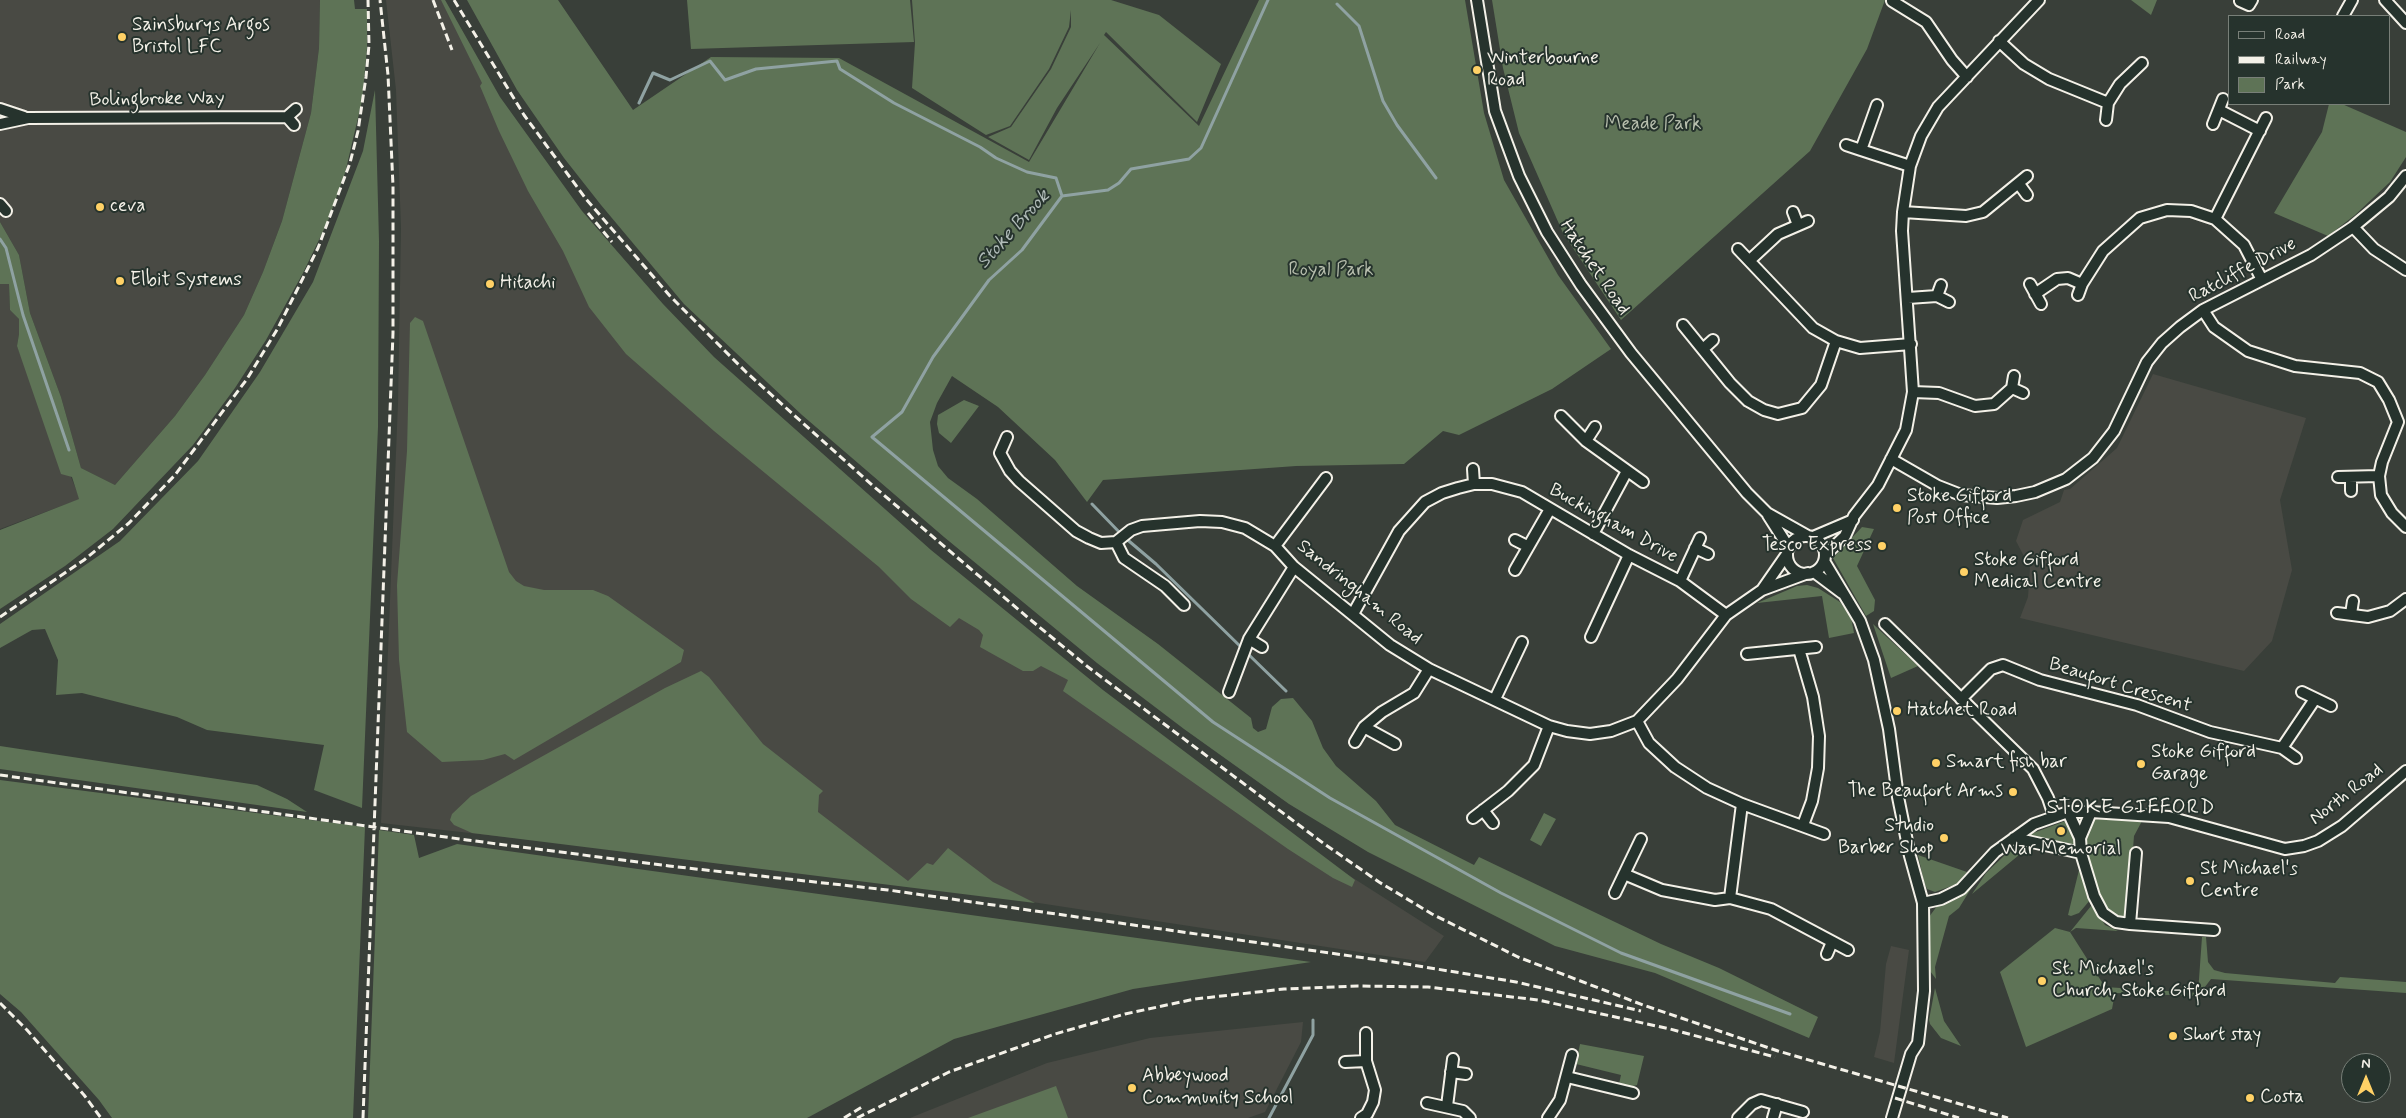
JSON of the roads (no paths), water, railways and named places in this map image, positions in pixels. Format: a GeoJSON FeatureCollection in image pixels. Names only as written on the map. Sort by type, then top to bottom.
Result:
{"type":"FeatureCollection","features":[{"type":"Feature","properties":{"kind":"street","name":"Hatchet Road"},"geometry":{"type":"LineString","coordinates":[[1477,0],[1495,111],[1519,176],[1547,232],[1581,285],[1631,352],[1741,486],[1767,512],[1810,536]]}},
{"type":"Feature","properties":{"kind":"street"},"geometry":{"type":"LineString","coordinates":[[2240,1],[2249,5],[2252,0]]}},
{"type":"Feature","properties":{"kind":"street"},"geometry":{"type":"LineString","coordinates":[[2344,15],[2352,0]]}},
{"type":"Feature","properties":{"kind":"street"},"geometry":{"type":"LineString","coordinates":[[2385,0],[2404,16]]}},
{"type":"Feature","properties":{"kind":"street"},"geometry":{"type":"LineString","coordinates":[[1892,1],[1906,4],[1926,22],[1966,77]]}},
{"type":"Feature","properties":{"kind":"street"},"geometry":{"type":"LineString","coordinates":[[1811,573],[1845,536],[1854,520],[1854,516],[1878,485],[1906,430],[1913,392],[1912,344],[1902,231],[1910,166],[1929,120],[2036,1]]}},
{"type":"Feature","properties":{"kind":"street"},"geometry":{"type":"LineString","coordinates":[[1999,41],[2024,64],[2049,79],[2108,104]]}},
{"type":"Feature","properties":{"kind":"street"},"geometry":{"type":"LineString","coordinates":[[2106,120],[2108,104],[2120,84],[2142,63]]}},
{"type":"Feature","properties":{"kind":"street"},"geometry":{"type":"LineString","coordinates":[[2213,124],[2224,99]]}},
{"type":"Feature","properties":{"kind":"street"},"geometry":{"type":"LineString","coordinates":[[1861,150],[1877,105]]}},
{"type":"Feature","properties":{"kind":"street","name":"Bolingbroke Way"},"geometry":{"type":"LineString","coordinates":[[0,109],[28,118]]}},
{"type":"Feature","properties":{"kind":"street","name":"Bolingbroke Way"},"geometry":{"type":"LineString","coordinates":[[0,124],[28,118],[290,121],[296,109]]}},
{"type":"Feature","properties":{"kind":"street"},"geometry":{"type":"LineString","coordinates":[[2218,110],[2260,131]]}},
{"type":"Feature","properties":{"kind":"street"},"geometry":{"type":"LineString","coordinates":[[2215,219],[2266,118]]}},
{"type":"Feature","properties":{"kind":"street"},"geometry":{"type":"LineString","coordinates":[[1846,145],[1910,166]]}},
{"type":"Feature","properties":{"kind":"street"},"geometry":{"type":"LineString","coordinates":[[1903,212],[1966,216],[1983,212],[2027,176]]}},
{"type":"Feature","properties":{"kind":"street","name":"Ratcliffe Drive"},"geometry":{"type":"LineString","coordinates":[[1891,460],[1938,486],[1962,494],[1997,498],[2035,492],[2066,479],[2093,458],[2114,431],[2147,362],[2162,343],[2203,310],[2311,255],[2353,227],[2389,197],[2406,176]]}},
{"type":"Feature","properties":{"kind":"street"},"geometry":{"type":"LineString","coordinates":[[2018,184],[2027,195]]}},
{"type":"Feature","properties":{"kind":"street"},"geometry":{"type":"LineString","coordinates":[[2078,295],[2082,284],[2103,251],[2140,218],[2167,210],[2191,211],[2215,219],[2244,245],[2262,280]]}},
{"type":"Feature","properties":{"kind":"street"},"geometry":{"type":"LineString","coordinates":[[1793,212],[1798,226]]}},
{"type":"Feature","properties":{"kind":"street"},"geometry":{"type":"LineString","coordinates":[[1750,260],[1778,234],[1808,221]]}},
{"type":"Feature","properties":{"kind":"street"},"geometry":{"type":"LineString","coordinates":[[2353,227],[2374,249],[2406,270]]}},
{"type":"Feature","properties":{"kind":"street"},"geometry":{"type":"LineString","coordinates":[[1738,249],[1813,328],[1836,341],[1860,348],[1912,344]]}},
{"type":"Feature","properties":{"kind":"street"},"geometry":{"type":"LineString","coordinates":[[2035,294],[2057,279],[2068,278],[2082,284]]}},
{"type":"Feature","properties":{"kind":"street"},"geometry":{"type":"LineString","coordinates":[[2030,284],[2041,304]]}},
{"type":"Feature","properties":{"kind":"street"},"geometry":{"type":"LineString","coordinates":[[1937,296],[1941,285]]}},
{"type":"Feature","properties":{"kind":"street"},"geometry":{"type":"LineString","coordinates":[[1908,298],[1937,296],[1949,302]]}},
{"type":"Feature","properties":{"kind":"street"},"geometry":{"type":"LineString","coordinates":[[2203,310],[2214,327],[2248,351],[2295,366],[2360,373],[2378,382],[2402,422],[2382,462],[2379,476],[2381,495],[2392,513],[2406,528]]}},
{"type":"Feature","properties":{"kind":"street"},"geometry":{"type":"LineString","coordinates":[[1683,325],[1730,384],[1748,401],[1764,410],[1778,414],[1802,408],[1820,385],[1836,341]]}},
{"type":"Feature","properties":{"kind":"street"},"geometry":{"type":"LineString","coordinates":[[1703,349],[1713,340]]}},
{"type":"Feature","properties":{"kind":"street"},"geometry":{"type":"LineString","coordinates":[[1913,392],[1940,393],[1975,406],[1994,404],[2012,388],[2014,376]]}},
{"type":"Feature","properties":{"kind":"street"},"geometry":{"type":"LineString","coordinates":[[2012,388],[2023,393]]}},
{"type":"Feature","properties":{"kind":"street"},"geometry":{"type":"LineString","coordinates":[[1562,416],[1586,440],[1643,482]]}},
{"type":"Feature","properties":{"kind":"street"},"geometry":{"type":"LineString","coordinates":[[1586,440],[1595,428]]}},
{"type":"Feature","properties":{"kind":"street"},"geometry":{"type":"LineString","coordinates":[[1007,437],[995,454],[1018,481],[1076,531],[1101,543],[1116,542],[1124,558],[1165,586],[1184,604]]}},
{"type":"Feature","properties":{"kind":"street"},"geometry":{"type":"LineString","coordinates":[[1473,469],[1474,484]]}},
{"type":"Feature","properties":{"kind":"street"},"geometry":{"type":"LineString","coordinates":[[1593,534],[1627,471]]}},
{"type":"Feature","properties":{"kind":"street"},"geometry":{"type":"LineString","coordinates":[[2338,477],[2379,476]]}},
{"type":"Feature","properties":{"kind":"street"},"geometry":{"type":"LineString","coordinates":[[2351,477],[2351,491]]}},
{"type":"Feature","properties":{"kind":"street"},"geometry":{"type":"LineString","coordinates":[[1275,546],[1326,478]]}},
{"type":"Feature","properties":{"kind":"street","name":"Buckingham Drive"},"geometry":{"type":"LineString","coordinates":[[1353,614],[1399,532],[1411,516],[1425,502],[1442,493],[1474,484],[1506,487],[1522,492],[1629,555],[1680,581],[1726,615]]}},
{"type":"Feature","properties":{"kind":"street"},"geometry":{"type":"LineString","coordinates":[[1515,570],[1527,546],[1550,509]]}},
{"type":"Feature","properties":{"kind":"street","name":"Hatchet Road"},"geometry":{"type":"LineString","coordinates":[[1767,512],[1788,551]]}},
{"type":"Feature","properties":{"kind":"street"},"geometry":{"type":"LineString","coordinates":[[1846,597],[1811,573],[1793,568],[1788,551],[1796,538],[1810,536],[1854,520]]}},
{"type":"Feature","properties":{"kind":"street","name":"Sandringham Road"},"geometry":{"type":"LineString","coordinates":[[1116,542],[1131,530],[1142,526],[1203,521],[1237,525],[1275,546],[1294,566],[1390,645],[1429,669],[1549,726],[1590,734],[1611,730],[1637,721],[1677,679],[1726,615],[1762,590],[1811,573]]}},
{"type":"Feature","properties":{"kind":"street"},"geometry":{"type":"LineString","coordinates":[[1810,536],[1822,544],[1825,558],[1860,621],[1880,685],[1898,797],[1910,856],[1923,903],[1924,992],[1918,1043],[1911,1054],[1892,1118]]}},
{"type":"Feature","properties":{"kind":"street"},"geometry":{"type":"LineString","coordinates":[[1680,581],[1700,538]]}},
{"type":"Feature","properties":{"kind":"street"},"geometry":{"type":"LineString","coordinates":[[1515,540],[1527,546]]}},
{"type":"Feature","properties":{"kind":"street"},"geometry":{"type":"LineString","coordinates":[[1695,548],[1708,554]]}},
{"type":"Feature","properties":{"kind":"street","name":"Sandringham Road"},"geometry":{"type":"LineString","coordinates":[[1762,590],[1788,551]]}},
{"type":"Feature","properties":{"kind":"street"},"geometry":{"type":"LineString","coordinates":[[1591,637],[1629,555]]}},
{"type":"Feature","properties":{"kind":"street"},"geometry":{"type":"LineString","coordinates":[[1229,692],[1250,639],[1294,566]]}},
{"type":"Feature","properties":{"kind":"street"},"geometry":{"type":"LineString","coordinates":[[2337,613],[2368,617],[2390,610],[2406,599]]}},
{"type":"Feature","properties":{"kind":"street"},"geometry":{"type":"LineString","coordinates":[[2351,614],[2353,601]]}},
{"type":"Feature","properties":{"kind":"street"},"geometry":{"type":"LineString","coordinates":[[1885,624],[2033,769],[2048,798],[2054,816]]}},
{"type":"Feature","properties":{"kind":"street"},"geometry":{"type":"LineString","coordinates":[[1250,639],[1262,647]]}},
{"type":"Feature","properties":{"kind":"street"},"geometry":{"type":"LineString","coordinates":[[1495,699],[1522,642]]}},
{"type":"Feature","properties":{"kind":"street"},"geometry":{"type":"LineString","coordinates":[[1747,654],[1816,647]]}},
{"type":"Feature","properties":{"kind":"street"},"geometry":{"type":"LineString","coordinates":[[1798,649],[1813,697],[1819,736],[1818,768],[1812,801],[1803,825]]}},
{"type":"Feature","properties":{"kind":"street","name":"Beaufort Crescent"},"geometry":{"type":"LineString","coordinates":[[1961,699],[1991,669],[2003,665],[2040,680],[2137,705],[2210,732],[2282,748],[2296,758]]}},
{"type":"Feature","properties":{"kind":"street"},"geometry":{"type":"LineString","coordinates":[[1355,742],[1364,727],[1382,712],[1414,693],[1429,669]]}},
{"type":"Feature","properties":{"kind":"street"},"geometry":{"type":"LineString","coordinates":[[2302,692],[2331,706]]}},
{"type":"Feature","properties":{"kind":"street"},"geometry":{"type":"LineString","coordinates":[[2282,748],[2315,699]]}},
{"type":"Feature","properties":{"kind":"street"},"geometry":{"type":"LineString","coordinates":[[1637,721],[1649,743],[1675,767],[1707,788],[1742,804],[1824,834]]}},
{"type":"Feature","properties":{"kind":"street"},"geometry":{"type":"LineString","coordinates":[[1473,818],[1509,790],[1534,765],[1549,726]]}},
{"type":"Feature","properties":{"kind":"street"},"geometry":{"type":"LineString","coordinates":[[1364,727],[1395,744]]}},
{"type":"Feature","properties":{"kind":"street","name":"North Road"},"geometry":{"type":"LineString","coordinates":[[1923,903],[1940,899],[1961,889],[1995,852],[2014,838],[2034,824],[2068,812],[2169,818],[2280,849],[2294,848],[2318,841],[2342,826],[2406,771]]}},
{"type":"Feature","properties":{"kind":"street"},"geometry":{"type":"LineString","coordinates":[[1730,898],[1742,804]]}},
{"type":"Feature","properties":{"kind":"street"},"geometry":{"type":"LineString","coordinates":[[1483,810],[1493,823]]}},
{"type":"Feature","properties":{"kind":"street"},"geometry":{"type":"LineString","coordinates":[[2068,812],[2080,838],[2081,853],[2094,896],[2103,913],[2116,922],[2214,930]]}},
{"type":"Feature","properties":{"kind":"street"},"geometry":{"type":"LineString","coordinates":[[2080,838],[2091,812]]}},
{"type":"Feature","properties":{"kind":"street"},"geometry":{"type":"LineString","coordinates":[[2014,838],[2081,853]]}},
{"type":"Feature","properties":{"kind":"street"},"geometry":{"type":"LineString","coordinates":[[1615,893],[1641,839]]}},
{"type":"Feature","properties":{"kind":"street"},"geometry":{"type":"LineString","coordinates":[[2130,924],[2136,853]]}},
{"type":"Feature","properties":{"kind":"street"},"geometry":{"type":"LineString","coordinates":[[1624,874],[1662,890],[1715,900],[1730,898],[1771,909],[1848,950]]}},
{"type":"Feature","properties":{"kind":"street"},"geometry":{"type":"LineString","coordinates":[[1827,954],[1832,942]]}},
{"type":"Feature","properties":{"kind":"street"},"geometry":{"type":"LineString","coordinates":[[1361,1118],[1367,1114],[1373,1102],[1375,1090],[1366,1061],[1366,1033]]}},
{"type":"Feature","properties":{"kind":"street"},"geometry":{"type":"LineString","coordinates":[[1548,1118],[1560,1100],[1572,1055]]}},
{"type":"Feature","properties":{"kind":"street"},"geometry":{"type":"LineString","coordinates":[[1447,1106],[1453,1059]]}},
{"type":"Feature","properties":{"kind":"street"},"geometry":{"type":"LineString","coordinates":[[1346,1062],[1366,1061]]}},
{"type":"Feature","properties":{"kind":"street"},"geometry":{"type":"LineString","coordinates":[[1451,1072],[1466,1074]]}},
{"type":"Feature","properties":{"kind":"street"},"geometry":{"type":"LineString","coordinates":[[1567,1077],[1625,1094]]}},
{"type":"Feature","properties":{"kind":"street"},"geometry":{"type":"LineString","coordinates":[[1738,1118],[1752,1104],[1761,1100],[1803,1112]]}},
{"type":"Feature","properties":{"kind":"street"},"geometry":{"type":"LineString","coordinates":[[1427,1103],[1463,1111],[1470,1118]]}},
{"type":"Feature","properties":{"kind":"street"},"geometry":{"type":"LineString","coordinates":[[1772,1118],[1777,1104]]}},
{"type":"Feature","properties":{"kind":"waterway","name":"Stoke Brook"},"geometry":{"type":"LineString","coordinates":[[1268,0],[1201,148],[1189,159],[1131,169],[1119,183],[1108,190],[1062,196],[1022,250],[989,280],[933,357],[902,412],[872,437],[1213,722],[1330,798],[1501,893],[1621,953],[1790,1014]]}},
{"type":"Feature","properties":{"kind":"waterway"},"geometry":{"type":"LineString","coordinates":[[1337,4],[1359,26],[1383,101],[1397,125],[1436,178]]}},
{"type":"Feature","properties":{"kind":"waterway","name":"Stoke Brook"},"geometry":{"type":"LineString","coordinates":[[639,103],[653,73],[670,80],[710,61],[725,80],[756,69],[837,61],[840,69],[894,103],[980,147],[996,158],[1027,172],[1056,178],[1062,196]]}},
{"type":"Feature","properties":{"kind":"waterway"},"geometry":{"type":"LineString","coordinates":[[0,239],[6,248],[23,315],[69,450]]}},
{"type":"Feature","properties":{"kind":"waterway"},"geometry":{"type":"LineString","coordinates":[[1092,504],[1123,536],[1156,564],[1243,649]]}},
{"type":"Feature","properties":{"kind":"waterway"},"geometry":{"type":"LineString","coordinates":[[1247,653],[1286,691]]}},
{"type":"Feature","properties":{"kind":"waterway"},"geometry":{"type":"LineString","coordinates":[[1269,1118],[1313,1035],[1313,1020]]}},
{"type":"Feature","properties":{"kind":"railway"},"geometry":{"type":"LineString","coordinates":[[0,617],[84,560],[129,523],[175,475],[247,379],[278,328],[318,248],[350,163],[358,131],[366,77],[369,45],[368,0]]}},
{"type":"Feature","properties":{"kind":"railway"},"geometry":{"type":"LineString","coordinates":[[363,1118],[393,333],[393,186],[388,75],[380,0]]}},
{"type":"Feature","properties":{"kind":"railway"},"geometry":{"type":"LineString","coordinates":[[433,0],[452,50]]}},
{"type":"Feature","properties":{"kind":"railway"},"geometry":{"type":"LineString","coordinates":[[454,0],[524,115],[586,199],[670,296],[746,372],[872,485],[1088,667],[1323,843],[1379,882],[1432,914],[1518,957],[1643,1005],[1778,1051],[2008,1118]]}},
{"type":"Feature","properties":{"kind":"railway"},"geometry":{"type":"LineString","coordinates":[[588,213],[612,242]]}},
{"type":"Feature","properties":{"kind":"railway"},"geometry":{"type":"LineString","coordinates":[[0,775],[467,840],[669,866],[888,890],[1400,963],[1516,982],[1641,1011]]}},
{"type":"Feature","properties":{"kind":"railway"},"geometry":{"type":"LineString","coordinates":[[857,1118],[949,1072],[1055,1034],[1125,1014],[1195,999],[1284,989],[1358,986],[1428,987],[1538,1000],[1670,1029],[1775,1057]]}},
{"type":"Feature","properties":{"kind":"railway"},"geometry":{"type":"LineString","coordinates":[[0,1003],[27,1030],[84,1095],[101,1118]]}},
{"type":"Feature","properties":{"kind":"railway"},"geometry":{"type":"LineString","coordinates":[[1895,1098],[1959,1118]]}},
{"type":"Feature","properties":{"kind":"railway"},"geometry":{"type":"LineString","coordinates":[[844,1118],[862,1107]]}},
{"type":"Feature","properties":{"kind":"place","name":"Sainsburys Argos Bristol LFC"},"geometry":{"type":"Point","coordinates":[122,37]}},
{"type":"Feature","properties":{"kind":"place","name":"Winterbourne Road"},"geometry":{"type":"Point","coordinates":[1477,70]}},
{"type":"Feature","properties":{"kind":"place","name":"ceva"},"geometry":{"type":"Point","coordinates":[100,207]}},
{"type":"Feature","properties":{"kind":"place","name":"Elbit Systems"},"geometry":{"type":"Point","coordinates":[120,281]}},
{"type":"Feature","properties":{"kind":"place","name":"Hitachi"},"geometry":{"type":"Point","coordinates":[490,284]}},
{"type":"Feature","properties":{"kind":"place","name":"Stoke Gifford Post Office"},"geometry":{"type":"Point","coordinates":[1897,508]}},
{"type":"Feature","properties":{"kind":"place","name":"Tesco Express"},"geometry":{"type":"Point","coordinates":[1882,546]}},
{"type":"Feature","properties":{"kind":"place","name":"Stoke Gifford Medical Centre"},"geometry":{"type":"Point","coordinates":[1964,572]}},
{"type":"Feature","properties":{"kind":"place","name":"Hatchet Road"},"geometry":{"type":"Point","coordinates":[1897,711]}},
{"type":"Feature","properties":{"kind":"place","name":"Smart fish bar"},"geometry":{"type":"Point","coordinates":[1936,763]}},
{"type":"Feature","properties":{"kind":"place","name":"Stoke Gifford Garage"},"geometry":{"type":"Point","coordinates":[2141,764]}},
{"type":"Feature","properties":{"kind":"place","name":"The Beaufort Arms"},"geometry":{"type":"Point","coordinates":[2013,792]}},
{"type":"Feature","properties":{"kind":"place","name":"War Memorial"},"geometry":{"type":"Point","coordinates":[2061,831]}},
{"type":"Feature","properties":{"kind":"place","name":"Studio Barber Shop"},"geometry":{"type":"Point","coordinates":[1944,838]}},
{"type":"Feature","properties":{"kind":"place","name":"St Michael's Centre"},"geometry":{"type":"Point","coordinates":[2190,881]}},
{"type":"Feature","properties":{"kind":"place","name":"St. Michael's Church, Stoke Gifford"},"geometry":{"type":"Point","coordinates":[2042,981]}},
{"type":"Feature","properties":{"kind":"place","name":"Short stay"},"geometry":{"type":"Point","coordinates":[2173,1036]}},
{"type":"Feature","properties":{"kind":"place","name":"Abbeywood Community School"},"geometry":{"type":"Point","coordinates":[1132,1088]}},
{"type":"Feature","properties":{"kind":"place","name":"Costa"},"geometry":{"type":"Point","coordinates":[2250,1098]}},
{"type":"Feature","properties":{"kind":"district","name":"STOKE GIFFORD"},"geometry":{"type":"Point","coordinates":[2131,809]}},
{"type":"Feature","properties":{"kind":"park label","name":"Meade Park"},"geometry":{"type":"Point","coordinates":[1653,125]}},
{"type":"Feature","properties":{"kind":"park label","name":"Royal Park"},"geometry":{"type":"Point","coordinates":[1331,271]}}]}
